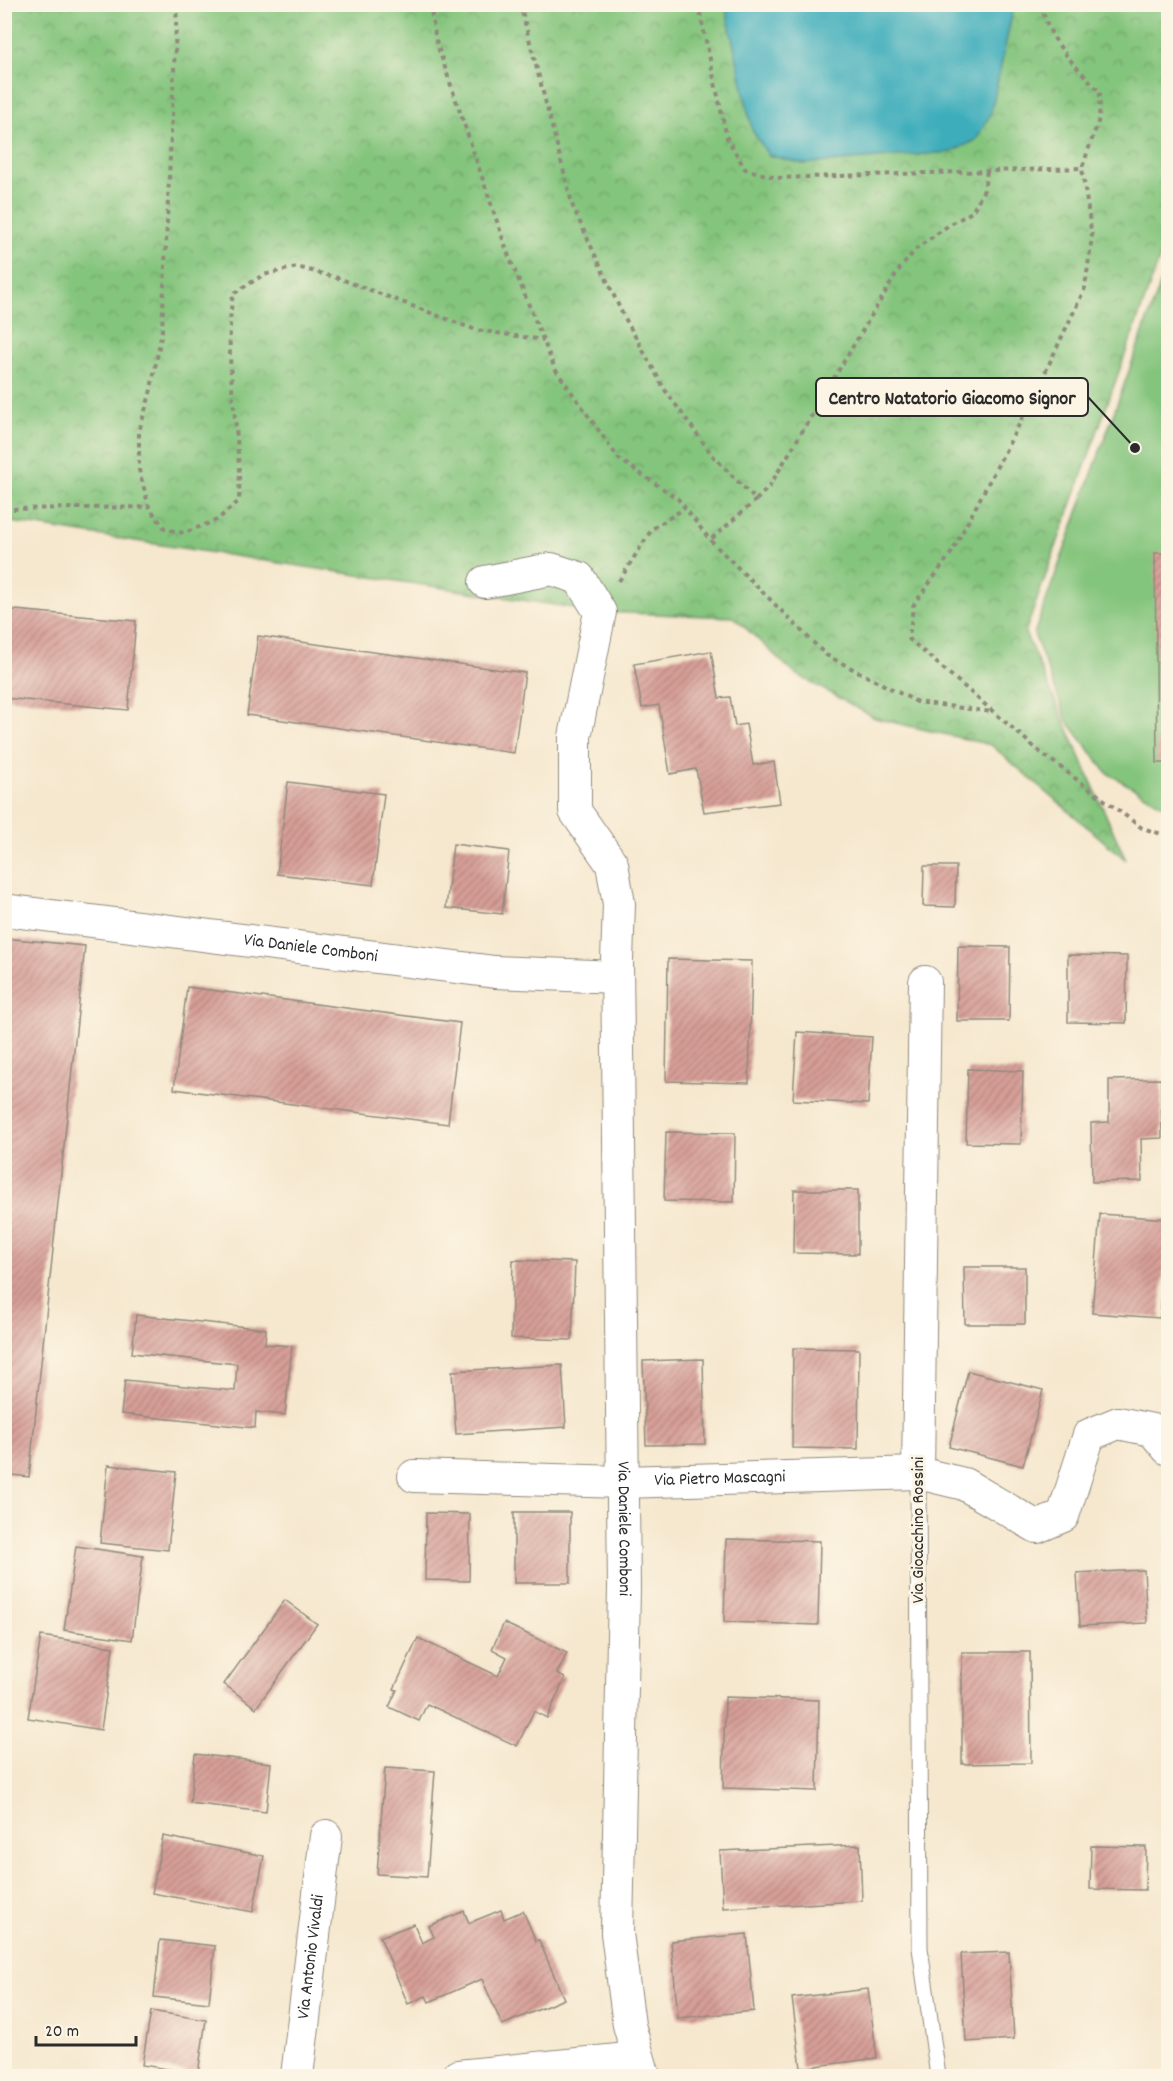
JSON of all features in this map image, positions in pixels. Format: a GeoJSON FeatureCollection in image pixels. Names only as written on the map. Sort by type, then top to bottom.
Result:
{"type":"FeatureCollection","features":[{"type":"Feature","properties":{"kind":"street"},"geometry":{"type":"LineString","coordinates":[[484,582],[550,569],[579,578],[600,612]]}},
{"type":"Feature","properties":{"kind":"street","name":"Via Daniele Comboni"},"geometry":{"type":"LineString","coordinates":[[600,612],[575,737],[575,811],[612,864],[618,904],[624,1588],[617,1933],[629,2025],[641,2067]]}},
{"type":"Feature","properties":{"kind":"street","name":"Via Daniele Comboni"},"geometry":{"type":"LineString","coordinates":[[4,910],[495,972],[617,977]]}},
{"type":"Feature","properties":{"kind":"street","name":"Via Gioacchino Rossini"},"geometry":{"type":"LineString","coordinates":[[918,1473],[925,982]]}},
{"type":"Feature","properties":{"kind":"street","name":"Via Pietro Mascagni"},"geometry":{"type":"LineString","coordinates":[[414,1476],[623,1482],[918,1473],[964,1484],[1037,1527],[1063,1516],[1089,1435],[1118,1423],[1152,1430],[1168,1449]]}},
{"type":"Feature","properties":{"kind":"street","name":"Via Antonio Vivaldi"},"geometry":{"type":"LineString","coordinates":[[297,2076],[326,1836]]}},
{"type":"Feature","properties":{"kind":"street"},"geometry":{"type":"LineString","coordinates":[[458,2076],[641,2067]]}},
{"type":"Feature","properties":{"kind":"lane","name":"Via Gioacchino Rossini"},"geometry":{"type":"LineString","coordinates":[[918,1473],[920,1948],[938,2076]]}},
{"type":"Feature","properties":{"kind":"path"},"geometry":{"type":"LineString","coordinates":[[177,4],[162,331],[150,394],[139,431],[139,470],[148,507],[165,529],[184,533],[217,520],[239,501],[240,470],[228,328],[233,294],[262,275],[297,267],[338,278],[476,330],[544,340]]}},
{"type":"Feature","properties":{"kind":"path"},"geometry":{"type":"LineString","coordinates":[[430,4],[436,41],[508,254],[555,369],[619,459],[678,499],[710,540],[826,655],[917,702],[992,712]]}},
{"type":"Feature","properties":{"kind":"path"},"geometry":{"type":"LineString","coordinates":[[520,4],[525,32],[573,207],[621,311],[672,399],[713,456],[756,500]]}},
{"type":"Feature","properties":{"kind":"path"},"geometry":{"type":"LineString","coordinates":[[698,4],[727,138],[745,169],[777,178],[1082,168]]}},
{"type":"Feature","properties":{"kind":"path"},"geometry":{"type":"LineString","coordinates":[[1042,4],[1050,32],[1100,92],[1099,119],[1082,168],[1092,237],[1085,288],[1034,396],[952,552],[913,606],[909,639],[1040,752],[1142,828],[1168,836]]}},
{"type":"Feature","properties":{"kind":"path"},"geometry":{"type":"LineString","coordinates":[[710,540],[769,487],[898,271],[917,248],[972,212],[984,190],[987,171]]}},
{"type":"Feature","properties":{"kind":"path"},"geometry":{"type":"LineString","coordinates":[[4,508],[148,507]]}},
{"type":"Feature","properties":{"kind":"path"},"geometry":{"type":"LineString","coordinates":[[600,612],[652,529],[685,508]]}},
{"type":"Feature","properties":{"kind":"green space"},"geometry":{"type":"Polygon","coordinates":[[[4,5],[1168,5],[1168,235],[1025,633],[1126,860],[991,745],[875,718],[794,673],[734,617],[600,612],[5,521],[4,5]]]}},
{"type":"Feature","properties":{"kind":"green space"},"geometry":{"type":"Polygon","coordinates":[[[1168,263],[1168,808],[1107,773],[1067,721],[1034,634],[1168,263]]]}},
{"type":"Feature","properties":{"kind":"water"},"geometry":{"type":"Polygon","coordinates":[[[725,4],[1014,5],[991,113],[976,140],[951,152],[804,164],[768,155],[752,130],[725,4]]]}},
{"type":"Feature","properties":{"kind":"building"},"geometry":{"type":"Polygon","coordinates":[[[1155,553],[1168,553],[1168,763],[1157,763],[1155,553]]]}},
{"type":"Feature","properties":{"kind":"building"},"geometry":{"type":"Polygon","coordinates":[[[4,609],[136,621],[128,710],[4,698],[4,609]]]}},
{"type":"Feature","properties":{"kind":"building"},"geometry":{"type":"Polygon","coordinates":[[[258,636],[525,673],[514,753],[247,715],[258,636]]]}},
{"type":"Feature","properties":{"kind":"building"},"geometry":{"type":"Polygon","coordinates":[[[711,651],[719,698],[730,697],[735,726],[746,724],[753,765],[774,762],[780,803],[704,812],[696,769],[670,774],[659,705],[642,708],[634,664],[711,651]]]}},
{"type":"Feature","properties":{"kind":"building"},"geometry":{"type":"Polygon","coordinates":[[[288,782],[384,794],[373,885],[277,874],[288,782]]]}},
{"type":"Feature","properties":{"kind":"building"},"geometry":{"type":"Polygon","coordinates":[[[453,844],[509,851],[502,914],[446,908],[453,844]]]}},
{"type":"Feature","properties":{"kind":"building"},"geometry":{"type":"Polygon","coordinates":[[[924,866],[956,866],[955,907],[923,906],[924,866]]]}},
{"type":"Feature","properties":{"kind":"building"},"geometry":{"type":"Polygon","coordinates":[[[4,938],[85,946],[29,1477],[4,1474],[4,938]]]}},
{"type":"Feature","properties":{"kind":"building"},"geometry":{"type":"Polygon","coordinates":[[[958,946],[1010,947],[1009,1021],[957,1021],[958,946]]]}},
{"type":"Feature","properties":{"kind":"building"},"geometry":{"type":"Polygon","coordinates":[[[1068,955],[1127,956],[1126,1023],[1068,1022],[1068,955]]]}},
{"type":"Feature","properties":{"kind":"building"},"geometry":{"type":"Polygon","coordinates":[[[668,959],[752,961],[749,1083],[666,1081],[668,959]]]}},
{"type":"Feature","properties":{"kind":"building"},"geometry":{"type":"Polygon","coordinates":[[[187,987],[460,1023],[448,1124],[174,1089],[187,987]]]}},
{"type":"Feature","properties":{"kind":"building"},"geometry":{"type":"Polygon","coordinates":[[[797,1032],[872,1037],[868,1104],[793,1100],[797,1032]]]}},
{"type":"Feature","properties":{"kind":"building"},"geometry":{"type":"Polygon","coordinates":[[[968,1069],[1023,1071],[1021,1144],[966,1143],[968,1069]]]}},
{"type":"Feature","properties":{"kind":"building"},"geometry":{"type":"Polygon","coordinates":[[[1161,1079],[1162,1138],[1141,1139],[1142,1181],[1092,1182],[1091,1123],[1109,1122],[1109,1080],[1161,1079]]]}},
{"type":"Feature","properties":{"kind":"building"},"geometry":{"type":"Polygon","coordinates":[[[666,1132],[735,1133],[734,1202],[664,1201],[666,1132]]]}},
{"type":"Feature","properties":{"kind":"building"},"geometry":{"type":"Polygon","coordinates":[[[794,1190],[858,1190],[858,1254],[793,1253],[794,1190]]]}},
{"type":"Feature","properties":{"kind":"building"},"geometry":{"type":"Polygon","coordinates":[[[1100,1214],[1168,1219],[1160,1318],[1092,1313],[1100,1214]]]}},
{"type":"Feature","properties":{"kind":"building"},"geometry":{"type":"Polygon","coordinates":[[[513,1260],[575,1262],[572,1340],[511,1338],[513,1260]]]}},
{"type":"Feature","properties":{"kind":"building"},"geometry":{"type":"Polygon","coordinates":[[[964,1267],[1025,1267],[1025,1324],[965,1324],[964,1267]]]}},
{"type":"Feature","properties":{"kind":"building"},"geometry":{"type":"Polygon","coordinates":[[[136,1315],[266,1329],[265,1344],[292,1346],[285,1415],[256,1412],[255,1428],[121,1414],[125,1380],[235,1391],[237,1364],[132,1353],[136,1315]]]}},
{"type":"Feature","properties":{"kind":"building"},"geometry":{"type":"Polygon","coordinates":[[[793,1348],[859,1349],[858,1449],[792,1448],[793,1348]]]}},
{"type":"Feature","properties":{"kind":"building"},"geometry":{"type":"Polygon","coordinates":[[[703,1359],[705,1444],[646,1445],[643,1361],[703,1359]]]}},
{"type":"Feature","properties":{"kind":"building"},"geometry":{"type":"Polygon","coordinates":[[[562,1365],[566,1427],[456,1434],[452,1371],[562,1365]]]}},
{"type":"Feature","properties":{"kind":"building"},"geometry":{"type":"Polygon","coordinates":[[[968,1371],[1043,1390],[1023,1466],[949,1447],[968,1371]]]}},
{"type":"Feature","properties":{"kind":"building"},"geometry":{"type":"Polygon","coordinates":[[[108,1465],[176,1472],[168,1550],[100,1543],[108,1465]]]}},
{"type":"Feature","properties":{"kind":"building"},"geometry":{"type":"Polygon","coordinates":[[[514,1512],[570,1512],[570,1583],[514,1583],[514,1512]]]}},
{"type":"Feature","properties":{"kind":"building"},"geometry":{"type":"Polygon","coordinates":[[[426,1513],[470,1514],[469,1581],[425,1580],[426,1513]]]}},
{"type":"Feature","properties":{"kind":"building"},"geometry":{"type":"Polygon","coordinates":[[[726,1539],[820,1541],[818,1625],[724,1622],[726,1539]]]}},
{"type":"Feature","properties":{"kind":"building"},"geometry":{"type":"Polygon","coordinates":[[[76,1546],[143,1556],[132,1640],[64,1630],[76,1546]]]}},
{"type":"Feature","properties":{"kind":"building"},"geometry":{"type":"Polygon","coordinates":[[[1144,1570],[1147,1623],[1080,1626],[1077,1573],[1144,1570]]]}},
{"type":"Feature","properties":{"kind":"building"},"geometry":{"type":"Polygon","coordinates":[[[285,1600],[317,1624],[256,1708],[224,1684],[285,1600]]]}},
{"type":"Feature","properties":{"kind":"building"},"geometry":{"type":"Polygon","coordinates":[[[504,1623],[567,1653],[557,1674],[565,1678],[547,1718],[534,1711],[517,1746],[427,1704],[419,1721],[389,1707],[397,1690],[394,1689],[418,1638],[498,1676],[507,1657],[492,1649],[504,1623]]]}},
{"type":"Feature","properties":{"kind":"building"},"geometry":{"type":"Polygon","coordinates":[[[41,1636],[113,1647],[101,1730],[28,1718],[41,1636]]]}},
{"type":"Feature","properties":{"kind":"building"},"geometry":{"type":"Polygon","coordinates":[[[962,1652],[1030,1652],[1031,1763],[962,1764],[962,1652]]]}},
{"type":"Feature","properties":{"kind":"building"},"geometry":{"type":"Polygon","coordinates":[[[725,1697],[819,1700],[817,1791],[723,1788],[725,1697]]]}},
{"type":"Feature","properties":{"kind":"building"},"geometry":{"type":"Polygon","coordinates":[[[195,1754],[271,1763],[266,1812],[190,1803],[195,1754]]]}},
{"type":"Feature","properties":{"kind":"building"},"geometry":{"type":"Polygon","coordinates":[[[385,1768],[435,1771],[427,1877],[377,1874],[385,1768]]]}},
{"type":"Feature","properties":{"kind":"building"},"geometry":{"type":"Polygon","coordinates":[[[163,1836],[264,1856],[253,1912],[152,1893],[163,1836]]]}},
{"type":"Feature","properties":{"kind":"building"},"geometry":{"type":"Polygon","coordinates":[[[860,1845],[862,1901],[723,1908],[720,1851],[860,1845]]]}},
{"type":"Feature","properties":{"kind":"building"},"geometry":{"type":"Polygon","coordinates":[[[1091,1846],[1146,1847],[1145,1890],[1090,1889],[1091,1846]]]}},
{"type":"Feature","properties":{"kind":"building"},"geometry":{"type":"Polygon","coordinates":[[[501,1910],[504,1919],[523,1911],[536,1941],[539,1940],[564,1999],[502,2025],[482,1979],[429,2002],[426,1996],[408,2004],[380,1937],[414,1924],[422,1943],[434,1937],[429,1926],[464,1911],[469,1923],[501,1910]]]}},
{"type":"Feature","properties":{"kind":"building"},"geometry":{"type":"Polygon","coordinates":[[[747,1934],[754,2011],[678,2018],[671,1941],[747,1934]]]}},
{"type":"Feature","properties":{"kind":"building"},"geometry":{"type":"Polygon","coordinates":[[[160,1940],[215,1946],[209,2003],[154,1997],[160,1940]]]}},
{"type":"Feature","properties":{"kind":"building"},"geometry":{"type":"Polygon","coordinates":[[[1009,1952],[1014,2039],[966,2042],[961,1954],[1009,1952]]]}},
{"type":"Feature","properties":{"kind":"building"},"geometry":{"type":"Polygon","coordinates":[[[868,1989],[877,2058],[801,2068],[792,1998],[868,1989]]]}},
{"type":"Feature","properties":{"kind":"building"},"geometry":{"type":"Polygon","coordinates":[[[151,2011],[206,2020],[198,2074],[142,2065],[151,2011]]]}},
{"type":"Feature","properties":{"kind":"place","name":"Centro Natatorio Giacomo Signor"},"geometry":{"type":"Point","coordinates":[1135,448]}}]}
